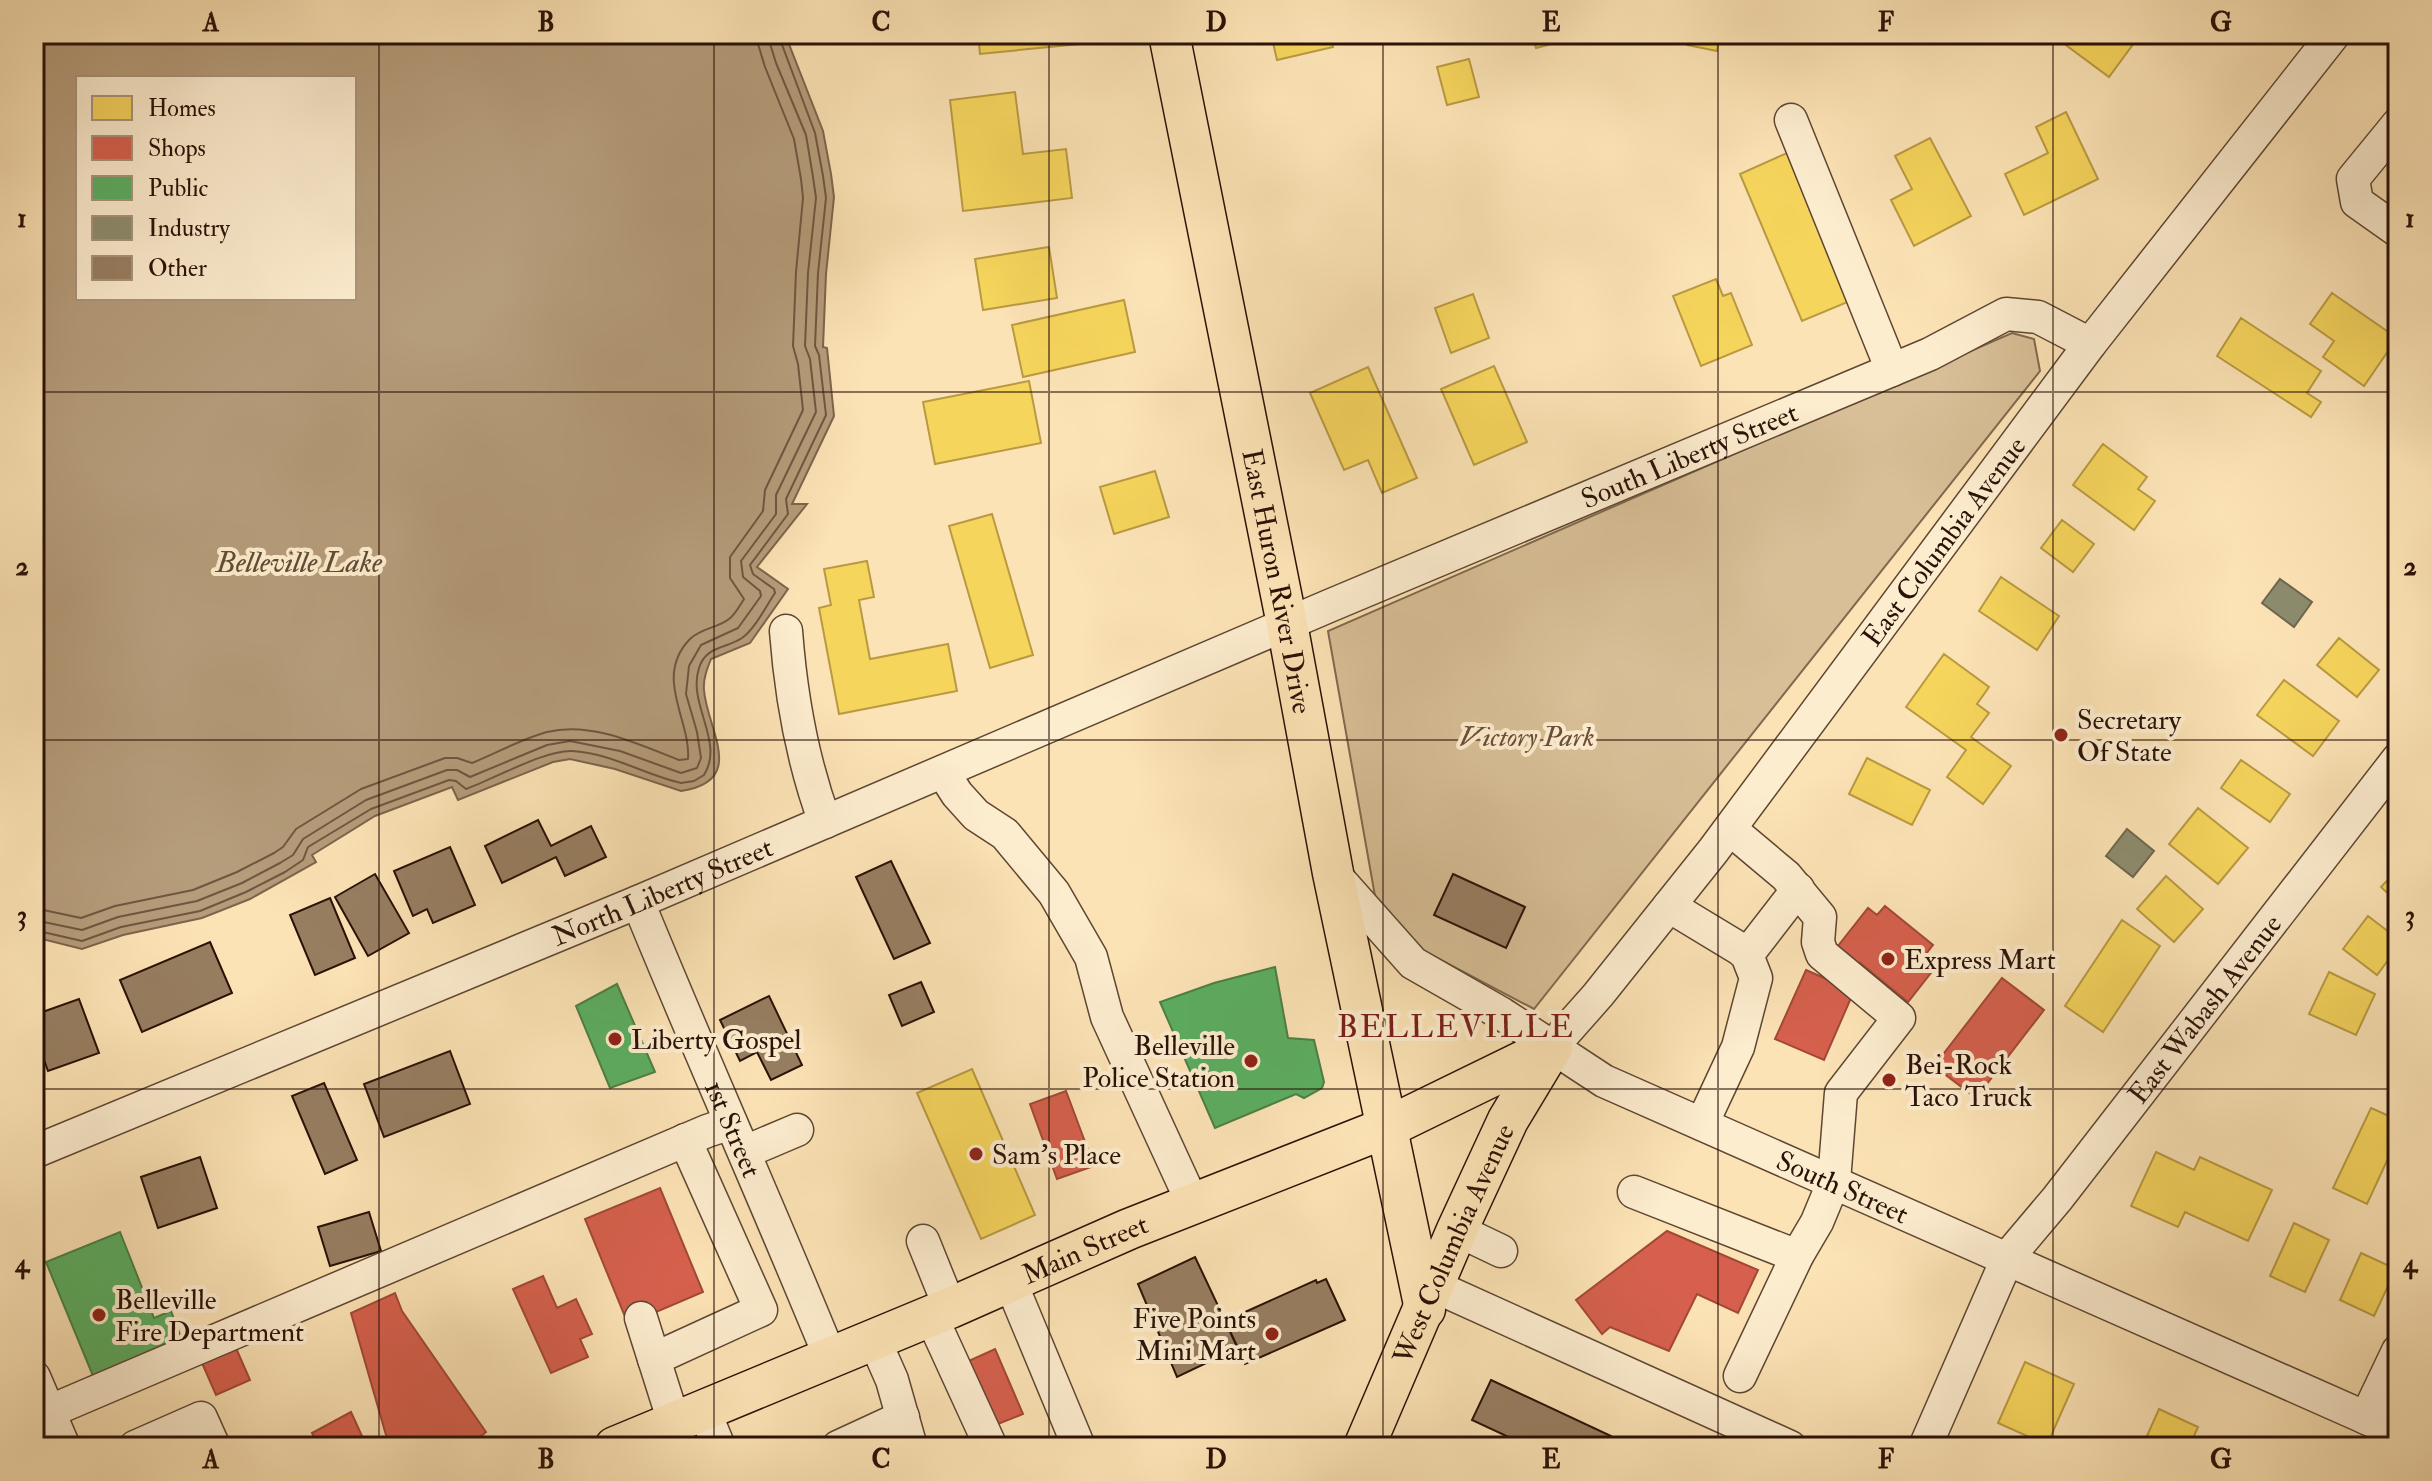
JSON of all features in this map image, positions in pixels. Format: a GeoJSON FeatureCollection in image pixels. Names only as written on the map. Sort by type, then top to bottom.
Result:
{"type":"FeatureCollection","features":[{"type":"Feature","properties":{"kind":"main road","name":"East Huron River Drive"},"geometry":{"type":"LineString","coordinates":[[1169,34],[1287,624],[1333,873],[1388,1127],[1430,1298]]}},
{"type":"Feature","properties":{"kind":"main road","name":"Main Street"},"geometry":{"type":"LineString","coordinates":[[627,1445],[689,1416],[940,1312],[1077,1250],[1388,1127],[1552,1047]]}},
{"type":"Feature","properties":{"kind":"main road","name":"West Columbia Avenue"},"geometry":{"type":"LineString","coordinates":[[1364,1447],[1508,1120],[1552,1047]]}},
{"type":"Feature","properties":{"kind":"street","name":"East Columbia Avenue"},"geometry":{"type":"LineString","coordinates":[[1552,1047],[1598,995],[1730,829],[2090,344],[2334,34]]}},
{"type":"Feature","properties":{"kind":"street"},"geometry":{"type":"LineString","coordinates":[[1791,120],[1892,370]]}},
{"type":"Feature","properties":{"kind":"street"},"geometry":{"type":"LineString","coordinates":[[2398,124],[2353,179],[2357,202],[2398,231]]}},
{"type":"Feature","properties":{"kind":"street","name":"South Liberty Street"},"geometry":{"type":"LineString","coordinates":[[1287,624],[1930,354],[2006,314],[2038,317],[2090,344]]}},
{"type":"Feature","properties":{"kind":"street","name":"North Liberty Street"},"geometry":{"type":"LineString","coordinates":[[34,1152],[638,902],[1287,624]]}},
{"type":"Feature","properties":{"kind":"street"},"geometry":{"type":"LineString","coordinates":[[786,631],[790,683],[800,737],[811,783],[825,822]]}},
{"type":"Feature","properties":{"kind":"street","name":"East Wabash Avenue"},"geometry":{"type":"LineString","coordinates":[[1925,1447],[2008,1257],[2057,1199],[2398,759]]}},
{"type":"Feature","properties":{"kind":"street"},"geometry":{"type":"LineString","coordinates":[[943,772],[976,815],[1005,834],[1054,893],[1091,957],[1107,1017],[1193,1204]]}},
{"type":"Feature","properties":{"kind":"street"},"geometry":{"type":"LineString","coordinates":[[1730,829],[1798,889],[1820,917],[1818,942],[1822,954],[1899,1018],[1841,1093],[1834,1181],[1817,1222],[1797,1256],[1740,1376]]}},
{"type":"Feature","properties":{"kind":"street","name":"South Street"},"geometry":{"type":"LineString","coordinates":[[1333,873],[1413,963],[1502,1014],[1604,1081],[2398,1432]]}},
{"type":"Feature","properties":{"kind":"street"},"geometry":{"type":"LineString","coordinates":[[1747,955],[1798,889]]}},
{"type":"Feature","properties":{"kind":"street","name":"1st Street"},"geometry":{"type":"LineString","coordinates":[[638,902],[830,1357]]}},
{"type":"Feature","properties":{"kind":"street"},"geometry":{"type":"LineString","coordinates":[[1669,906],[1747,955],[1756,978],[1738,1047],[1702,1124]]}},
{"type":"Feature","properties":{"kind":"street"},"geometry":{"type":"LineString","coordinates":[[42,1415],[685,1140],[797,1130]]}},
{"type":"Feature","properties":{"kind":"street"},"geometry":{"type":"LineString","coordinates":[[654,1359],[761,1310],[685,1140]]}},
{"type":"Feature","properties":{"kind":"street"},"geometry":{"type":"LineString","coordinates":[[1634,1192],[1797,1256]]}},
{"type":"Feature","properties":{"kind":"street"},"geometry":{"type":"LineString","coordinates":[[1457,1230],[1501,1251]]}},
{"type":"Feature","properties":{"kind":"street"},"geometry":{"type":"LineString","coordinates":[[923,1241],[940,1312],[991,1447]]}},
{"type":"Feature","properties":{"kind":"street"},"geometry":{"type":"LineString","coordinates":[[1010,1281],[1079,1447]]}},
{"type":"Feature","properties":{"kind":"street"},"geometry":{"type":"LineString","coordinates":[[1430,1298],[1790,1447]]}},
{"type":"Feature","properties":{"kind":"street"},"geometry":{"type":"LineString","coordinates":[[641,1318],[654,1359],[689,1416],[719,1447]]}},
{"type":"Feature","properties":{"kind":"street"},"geometry":{"type":"LineString","coordinates":[[838,1447],[908,1437],[892,1380],[874,1339]]}},
{"type":"Feature","properties":{"kind":"street"},"geometry":{"type":"LineString","coordinates":[[2366,1418],[2398,1351]]}},
{"type":"Feature","properties":{"kind":"street"},"geometry":{"type":"LineString","coordinates":[[34,1377],[42,1415],[64,1447]]}},
{"type":"Feature","properties":{"kind":"street"},"geometry":{"type":"LineString","coordinates":[[135,1447],[201,1418],[214,1447]]}},
{"type":"Feature","properties":{"kind":"green space","name":"Victory Park"},"geometry":{"type":"Polygon","coordinates":[[[2012,333],[2034,339],[2040,371],[1534,1009],[1420,949],[1375,896],[1328,631],[2012,333]]]}},
{"type":"Feature","properties":{"kind":"water","name":"Belleville Lake"},"geometry":{"type":"Polygon","coordinates":[[[34,34],[785,34],[823,131],[834,197],[823,347],[827,348],[834,416],[792,504],[807,504],[757,567],[788,589],[750,643],[711,659],[707,670],[704,690],[719,752],[719,765],[713,777],[701,785],[681,791],[615,769],[570,759],[553,762],[458,800],[452,787],[375,816],[312,855],[316,862],[250,899],[202,918],[123,935],[82,949],[34,937],[34,34]]]}},
{"type":"Feature","properties":{"kind":"building: Homes"},"geometry":{"type":"Polygon","coordinates":[[[978,34],[1078,34],[1079,44],[980,54],[978,34]]]}},
{"type":"Feature","properties":{"kind":"building: Homes"},"geometry":{"type":"Polygon","coordinates":[[[1271,34],[1330,34],[1333,47],[1277,60],[1271,34]]]}},
{"type":"Feature","properties":{"kind":"building: Homes"},"geometry":{"type":"Polygon","coordinates":[[[1532,34],[1578,34],[1579,37],[1536,48],[1532,34]]]}},
{"type":"Feature","properties":{"kind":"building: Homes"},"geometry":{"type":"Polygon","coordinates":[[[1689,34],[1720,34],[1717,51],[1687,45],[1689,34]]]}},
{"type":"Feature","properties":{"kind":"building: Homes"},"geometry":{"type":"Polygon","coordinates":[[[2057,34],[2122,34],[2134,43],[2109,77],[2055,37],[2057,34]]]}},
{"type":"Feature","properties":{"kind":"building: Homes"},"geometry":{"type":"Polygon","coordinates":[[[1469,59],[1479,97],[1447,105],[1437,67],[1469,59]]]}},
{"type":"Feature","properties":{"kind":"building: Homes"},"geometry":{"type":"Polygon","coordinates":[[[1015,92],[1023,154],[1066,149],[1072,198],[963,211],[950,100],[1015,92]]]}},
{"type":"Feature","properties":{"kind":"building: Homes"},"geometry":{"type":"Polygon","coordinates":[[[2066,112],[2098,179],[2024,215],[2005,174],[2048,153],[2036,127],[2066,112]]]}},
{"type":"Feature","properties":{"kind":"building: Homes"},"geometry":{"type":"Polygon","coordinates":[[[1930,138],[1971,216],[1914,246],[1891,200],[1912,189],[1895,156],[1930,138]]]}},
{"type":"Feature","properties":{"kind":"building: Homes"},"geometry":{"type":"Polygon","coordinates":[[[1787,153],[1850,301],[1802,321],[1740,174],[1787,153]]]}},
{"type":"Feature","properties":{"kind":"building: Homes"},"geometry":{"type":"Polygon","coordinates":[[[1049,247],[1057,298],[983,310],[975,259],[1049,247]]]}},
{"type":"Feature","properties":{"kind":"building: Homes"},"geometry":{"type":"Polygon","coordinates":[[[1716,279],[1723,296],[1731,293],[1752,345],[1701,366],[1673,296],[1716,279]]]}},
{"type":"Feature","properties":{"kind":"building: Homes"},"geometry":{"type":"Polygon","coordinates":[[[2332,293],[2397,338],[2364,386],[2323,357],[2334,341],[2310,324],[2332,293]]]}},
{"type":"Feature","properties":{"kind":"building: Homes"},"geometry":{"type":"Polygon","coordinates":[[[1473,294],[1489,338],[1451,353],[1435,308],[1473,294]]]}},
{"type":"Feature","properties":{"kind":"building: Homes"},"geometry":{"type":"Polygon","coordinates":[[[1124,300],[1135,352],[1023,377],[1012,325],[1124,300]]]}},
{"type":"Feature","properties":{"kind":"building: Homes"},"geometry":{"type":"Polygon","coordinates":[[[2241,318],[2321,371],[2307,393],[2321,402],[2311,417],[2217,356],[2241,318]]]}},
{"type":"Feature","properties":{"kind":"building: Homes"},"geometry":{"type":"Polygon","coordinates":[[[1494,366],[1527,442],[1474,465],[1441,389],[1494,366]]]}},
{"type":"Feature","properties":{"kind":"building: Homes"},"geometry":{"type":"Polygon","coordinates":[[[1368,367],[1417,478],[1382,493],[1368,460],[1344,470],[1310,393],[1368,367]]]}},
{"type":"Feature","properties":{"kind":"building: Homes"},"geometry":{"type":"Polygon","coordinates":[[[1029,381],[1041,443],[935,464],[923,402],[1029,381]]]}},
{"type":"Feature","properties":{"kind":"building: Homes"},"geometry":{"type":"Polygon","coordinates":[[[2103,444],[2147,477],[2138,489],[2155,501],[2134,530],[2073,485],[2103,444]]]}},
{"type":"Feature","properties":{"kind":"building: Homes"},"geometry":{"type":"Polygon","coordinates":[[[1155,471],[1169,517],[1114,534],[1100,487],[1155,471]]]}},
{"type":"Feature","properties":{"kind":"building: Homes"},"geometry":{"type":"Polygon","coordinates":[[[992,514],[1033,655],[990,668],[949,526],[992,514]]]}},
{"type":"Feature","properties":{"kind":"building: Homes"},"geometry":{"type":"Polygon","coordinates":[[[2062,520],[2094,544],[2073,572],[2041,548],[2062,520]]]}},
{"type":"Feature","properties":{"kind":"building: Homes"},"geometry":{"type":"Polygon","coordinates":[[[867,561],[874,597],[859,600],[870,659],[948,644],[957,691],[839,714],[819,608],[831,605],[824,569],[867,561]]]}},
{"type":"Feature","properties":{"kind":"building: Homes"},"geometry":{"type":"Polygon","coordinates":[[[2001,577],[2059,616],[2037,650],[1979,611],[2001,577]]]}},
{"type":"Feature","properties":{"kind":"building: Homes"},"geometry":{"type":"Polygon","coordinates":[[[2339,638],[2379,670],[2357,697],[2317,665],[2339,638]]]}},
{"type":"Feature","properties":{"kind":"building: Homes"},"geometry":{"type":"Polygon","coordinates":[[[1944,654],[1989,687],[1977,704],[1989,713],[1971,737],[2011,766],[1983,804],[1947,777],[1966,750],[1906,707],[1944,654]]]}},
{"type":"Feature","properties":{"kind":"building: Homes"},"geometry":{"type":"Polygon","coordinates":[[[2284,680],[2339,721],[2313,756],[2257,715],[2284,680]]]}},
{"type":"Feature","properties":{"kind":"building: Homes"},"geometry":{"type":"Polygon","coordinates":[[[1867,758],[1930,790],[1912,825],[1849,794],[1867,758]]]}},
{"type":"Feature","properties":{"kind":"building: Homes"},"geometry":{"type":"Polygon","coordinates":[[[2241,760],[2290,794],[2270,822],[2221,788],[2241,760]]]}},
{"type":"Feature","properties":{"kind":"building: Homes"},"geometry":{"type":"Polygon","coordinates":[[[2198,808],[2248,848],[2218,884],[2169,844],[2198,808]]]}},
{"type":"Feature","properties":{"kind":"building: Homes"},"geometry":{"type":"Polygon","coordinates":[[[2398,869],[2398,903],[2381,887],[2398,869]]]}},
{"type":"Feature","properties":{"kind":"building: Homes"},"geometry":{"type":"Polygon","coordinates":[[[2166,876],[2203,909],[2174,942],[2137,909],[2166,876]]]}},
{"type":"Feature","properties":{"kind":"building: Homes"},"geometry":{"type":"Polygon","coordinates":[[[2368,916],[2398,939],[2398,947],[2377,975],[2343,949],[2368,916]]]}},
{"type":"Feature","properties":{"kind":"building: Homes"},"geometry":{"type":"Polygon","coordinates":[[[2122,920],[2160,946],[2103,1032],[2065,1006],[2122,920]]]}},
{"type":"Feature","properties":{"kind":"building: Homes"},"geometry":{"type":"Polygon","coordinates":[[[2329,972],[2375,994],[2356,1035],[2309,1014],[2329,972]]]}},
{"type":"Feature","properties":{"kind":"building: Homes","name":"Sam's Place"},"geometry":{"type":"Polygon","coordinates":[[[972,1069],[1035,1215],[981,1239],[917,1093],[972,1069]]]}},
{"type":"Feature","properties":{"kind":"building: Homes"},"geometry":{"type":"Polygon","coordinates":[[[2371,1108],[2398,1120],[2398,1137],[2367,1204],[2333,1188],[2371,1108]]]}},
{"type":"Feature","properties":{"kind":"building: Homes"},"geometry":{"type":"Polygon","coordinates":[[[2156,1152],[2194,1170],[2200,1157],[2272,1190],[2248,1241],[2185,1212],[2178,1227],[2131,1206],[2156,1152]]]}},
{"type":"Feature","properties":{"kind":"building: Homes"},"geometry":{"type":"Polygon","coordinates":[[[2294,1223],[2329,1240],[2305,1292],[2270,1276],[2294,1223]]]}},
{"type":"Feature","properties":{"kind":"building: Homes"},"geometry":{"type":"Polygon","coordinates":[[[2361,1253],[2396,1269],[2374,1316],[2340,1300],[2361,1253]]]}},
{"type":"Feature","properties":{"kind":"building: Homes"},"geometry":{"type":"Polygon","coordinates":[[[2025,1362],[2074,1384],[2047,1445],[1998,1423],[2025,1362]]]}},
{"type":"Feature","properties":{"kind":"building: Homes"},"geometry":{"type":"Polygon","coordinates":[[[2159,1409],[2198,1427],[2189,1447],[2142,1447],[2159,1409]]]}},
{"type":"Feature","properties":{"kind":"building: Shops","name":"Express Mart"},"geometry":{"type":"Polygon","coordinates":[[[1885,906],[1933,945],[1926,954],[1938,964],[1908,1002],[1860,963],[1856,968],[1834,951],[1868,908],[1877,915],[1885,906]]]}},
{"type":"Feature","properties":{"kind":"building: Shops"},"geometry":{"type":"Polygon","coordinates":[[[1806,970],[1854,991],[1824,1060],[1775,1039],[1806,970]]]}},
{"type":"Feature","properties":{"kind":"building: Shops"},"geometry":{"type":"Polygon","coordinates":[[[2002,978],[2044,1010],[1976,1098],[1934,1066],[2002,978]]]}},
{"type":"Feature","properties":{"kind":"building: Shops"},"geometry":{"type":"Polygon","coordinates":[[[1066,1091],[1094,1166],[1057,1179],[1030,1104],[1066,1091]]]}},
{"type":"Feature","properties":{"kind":"building: Shops"},"geometry":{"type":"Polygon","coordinates":[[[660,1188],[703,1292],[628,1324],[585,1219],[660,1188]]]}},
{"type":"Feature","properties":{"kind":"building: Shops"},"geometry":{"type":"Polygon","coordinates":[[[1667,1231],[1758,1270],[1738,1313],[1697,1294],[1669,1351],[1610,1327],[1602,1334],[1576,1300],[1667,1231]]]}},
{"type":"Feature","properties":{"kind":"building: Shops"},"geometry":{"type":"Polygon","coordinates":[[[543,1276],[557,1308],[576,1299],[592,1334],[580,1339],[588,1357],[551,1373],[513,1289],[543,1276]]]}},
{"type":"Feature","properties":{"kind":"building: Shops"},"geometry":{"type":"Polygon","coordinates":[[[395,1293],[402,1311],[486,1432],[468,1447],[409,1447],[404,1437],[388,1442],[351,1313],[395,1293]]]}},
{"type":"Feature","properties":{"kind":"building: Shops"},"geometry":{"type":"Polygon","coordinates":[[[236,1348],[250,1380],[216,1395],[202,1363],[236,1348]]]}},
{"type":"Feature","properties":{"kind":"building: Shops"},"geometry":{"type":"Polygon","coordinates":[[[995,1349],[1023,1414],[988,1428],[962,1364],[995,1349]]]}},
{"type":"Feature","properties":{"kind":"building: Shops"},"geometry":{"type":"Polygon","coordinates":[[[351,1412],[367,1447],[318,1447],[312,1433],[351,1412]]]}},
{"type":"Feature","properties":{"kind":"building: Public"},"geometry":{"type":"Polygon","coordinates":[[[1275,967],[1288,1038],[1314,1040],[1324,1082],[1322,1088],[1304,1098],[1296,1094],[1215,1128],[1160,1002],[1214,983],[1275,967]]]}},
{"type":"Feature","properties":{"kind":"building: Public","name":"Liberty Gospel"},"geometry":{"type":"Polygon","coordinates":[[[617,984],[655,1072],[610,1088],[576,1006],[617,984]]]}},
{"type":"Feature","properties":{"kind":"building: Public"},"geometry":{"type":"Polygon","coordinates":[[[120,1232],[154,1318],[171,1311],[182,1340],[93,1376],[46,1262],[120,1232]]]}},
{"type":"Feature","properties":{"kind":"building: Industry"},"geometry":{"type":"Polygon","coordinates":[[[2280,579],[2312,602],[2294,627],[2262,603],[2280,579]]]}},
{"type":"Feature","properties":{"kind":"building: Industry"},"geometry":{"type":"Polygon","coordinates":[[[2127,829],[2154,851],[2133,877],[2106,856],[2127,829]]]}},
{"type":"Feature","properties":{"kind":"building: Other"},"geometry":{"type":"Polygon","coordinates":[[[538,820],[551,846],[591,826],[606,857],[565,876],[556,857],[502,883],[485,846],[538,820]]]}},
{"type":"Feature","properties":{"kind":"building: Other"},"geometry":{"type":"Polygon","coordinates":[[[450,847],[475,905],[433,923],[427,909],[413,916],[394,871],[450,847]]]}},
{"type":"Feature","properties":{"kind":"building: Other"},"geometry":{"type":"Polygon","coordinates":[[[891,861],[930,943],[894,959],[856,877],[891,861]]]}},
{"type":"Feature","properties":{"kind":"building: Other"},"geometry":{"type":"Polygon","coordinates":[[[375,874],[409,933],[368,956],[335,897],[375,874]]]}},
{"type":"Feature","properties":{"kind":"building: Other"},"geometry":{"type":"Polygon","coordinates":[[[1453,874],[1525,907],[1506,948],[1434,915],[1453,874]]]}},
{"type":"Feature","properties":{"kind":"building: Other"},"geometry":{"type":"Polygon","coordinates":[[[330,898],[355,958],[315,975],[290,915],[330,898]]]}},
{"type":"Feature","properties":{"kind":"building: Other"},"geometry":{"type":"Polygon","coordinates":[[[210,942],[232,993],[142,1032],[120,980],[210,942]]]}},
{"type":"Feature","properties":{"kind":"building: Other"},"geometry":{"type":"Polygon","coordinates":[[[921,982],[934,1012],[902,1026],[889,995],[921,982]]]}},
{"type":"Feature","properties":{"kind":"building: Other"},"geometry":{"type":"Polygon","coordinates":[[[769,996],[802,1065],[771,1080],[757,1052],[740,1061],[720,1020],[769,996]]]}},
{"type":"Feature","properties":{"kind":"building: Other"},"geometry":{"type":"Polygon","coordinates":[[[79,999],[99,1053],[48,1071],[34,1032],[34,1015],[79,999]]]}},
{"type":"Feature","properties":{"kind":"building: Other"},"geometry":{"type":"Polygon","coordinates":[[[450,1051],[470,1104],[384,1137],[364,1084],[450,1051]]]}},
{"type":"Feature","properties":{"kind":"building: Other"},"geometry":{"type":"Polygon","coordinates":[[[324,1083],[357,1160],[325,1174],[292,1096],[324,1083]]]}},
{"type":"Feature","properties":{"kind":"building: Other"},"geometry":{"type":"Polygon","coordinates":[[[200,1157],[217,1208],[158,1228],[141,1177],[200,1157]]]}},
{"type":"Feature","properties":{"kind":"building: Other"},"geometry":{"type":"Polygon","coordinates":[[[369,1212],[381,1251],[330,1266],[318,1227],[369,1212]]]}},
{"type":"Feature","properties":{"kind":"building: Other"},"geometry":{"type":"Polygon","coordinates":[[[1195,1257],[1238,1348],[1177,1377],[1138,1284],[1195,1257]]]}},
{"type":"Feature","properties":{"kind":"building: Other","name":"Five Points Mini Mart"},"geometry":{"type":"Polygon","coordinates":[[[1326,1279],[1345,1320],[1245,1364],[1225,1321],[1316,1280],[1317,1283],[1326,1279]]]}},
{"type":"Feature","properties":{"kind":"building: Other"},"geometry":{"type":"Polygon","coordinates":[[[1491,1380],[1611,1436],[1606,1447],[1530,1447],[1472,1420],[1491,1380]]]}},
{"type":"Feature","properties":{"kind":"place","name":"Secretary Of State"},"geometry":{"type":"Point","coordinates":[2061,735]}},
{"type":"Feature","properties":{"kind":"place","name":"Express Mart"},"geometry":{"type":"Point","coordinates":[1888,959]}},
{"type":"Feature","properties":{"kind":"place","name":"Liberty Gospel"},"geometry":{"type":"Point","coordinates":[615,1039]}},
{"type":"Feature","properties":{"kind":"place","name":"Belleville Police Station"},"geometry":{"type":"Point","coordinates":[1251,1061]}},
{"type":"Feature","properties":{"kind":"place","name":"Bei-Rock Taco Truck"},"geometry":{"type":"Point","coordinates":[1889,1080]}},
{"type":"Feature","properties":{"kind":"place","name":"Sam's Place"},"geometry":{"type":"Point","coordinates":[976,1154]}},
{"type":"Feature","properties":{"kind":"place","name":"Belleville Fire Department"},"geometry":{"type":"Point","coordinates":[99,1315]}},
{"type":"Feature","properties":{"kind":"place","name":"Five Points Mini Mart"},"geometry":{"type":"Point","coordinates":[1272,1334]}},
{"type":"Feature","properties":{"kind":"district","name":"BELLEVILLE"},"geometry":{"type":"Point","coordinates":[1456,1026]}}]}
